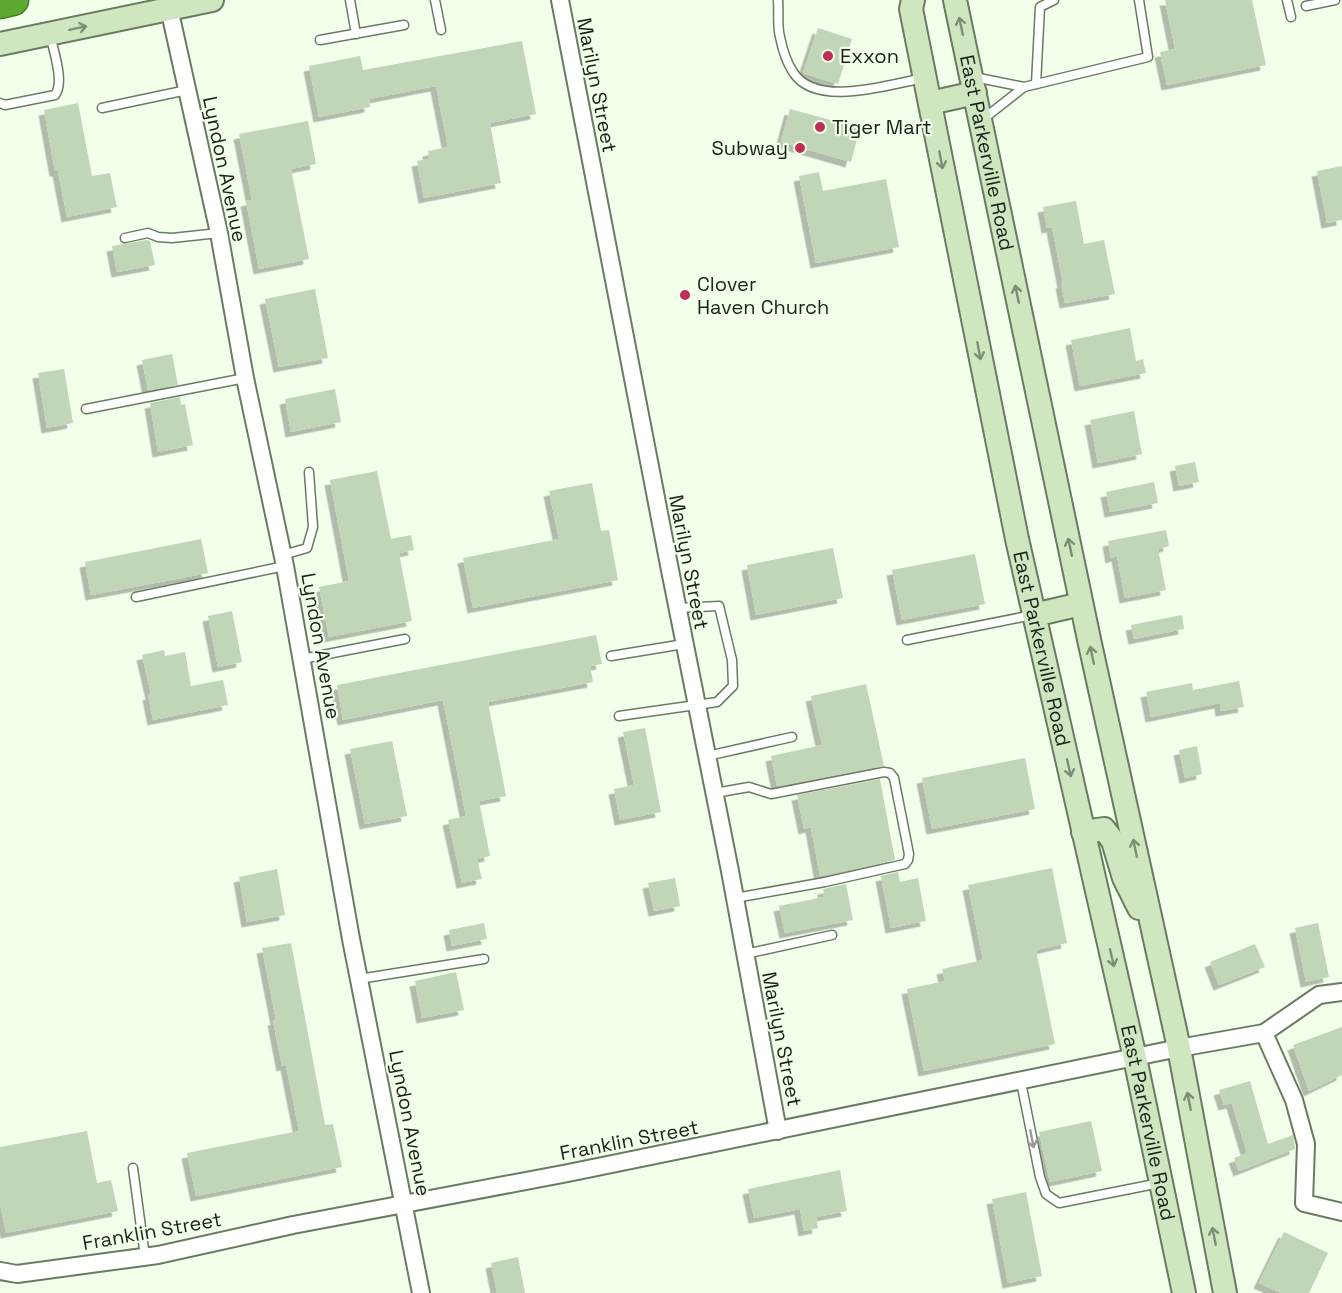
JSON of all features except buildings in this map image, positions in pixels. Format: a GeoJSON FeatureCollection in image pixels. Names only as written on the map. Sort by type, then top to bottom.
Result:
{"type":"FeatureCollection","features":[{"type":"Feature","properties":{"kind":"highway"},"geometry":{"type":"LineString","coordinates":[[0,3],[13,0]]}},
{"type":"Feature","properties":{"kind":"main road"},"geometry":{"type":"LineString","coordinates":[[0,44],[212,0]]}},
{"type":"Feature","properties":{"kind":"main road","name":"East Parkerville Road"},"geometry":{"type":"LineString","coordinates":[[913,0],[911,9],[924,78],[1017,539],[1135,1058],[1184,1293]]}},
{"type":"Feature","properties":{"kind":"main road","name":"East Parkerville Road"},"geometry":{"type":"LineString","coordinates":[[955,0],[1082,604],[1179,1048],[1225,1293]]}},
{"type":"Feature","properties":{"kind":"main road"},"geometry":{"type":"LineString","coordinates":[[930,103],[974,85]]}},
{"type":"Feature","properties":{"kind":"main road"},"geometry":{"type":"LineString","coordinates":[[1034,615],[1082,604]]}},
{"type":"Feature","properties":{"kind":"main road"},"geometry":{"type":"LineString","coordinates":[[1083,832],[1104,829],[1113,841],[1124,878],[1160,959]]}},
{"type":"Feature","properties":{"kind":"street","name":"Marilyn Street"},"geometry":{"type":"LineString","coordinates":[[560,0],[735,898],[778,1131]]}},
{"type":"Feature","properties":{"kind":"street","name":"Lyndon Avenue"},"geometry":{"type":"LineString","coordinates":[[169,8],[219,233],[245,378],[284,561],[359,979],[421,1293]]}},
{"type":"Feature","properties":{"kind":"street"},"geometry":{"type":"LineString","coordinates":[[1342,992],[1319,994],[1264,1033],[1294,1100],[1306,1144],[1304,1203],[1342,1212]]}},
{"type":"Feature","properties":{"kind":"street","name":"Franklin Street"},"geometry":{"type":"LineString","coordinates":[[0,1271],[17,1274],[145,1257],[293,1225],[778,1131],[1179,1048],[1264,1033]]}},
{"type":"Feature","properties":{"kind":"lane"},"geometry":{"type":"LineString","coordinates":[[350,0],[356,33]]}},
{"type":"Feature","properties":{"kind":"lane"},"geometry":{"type":"LineString","coordinates":[[435,0],[441,30]]}},
{"type":"Feature","properties":{"kind":"lane"},"geometry":{"type":"LineString","coordinates":[[778,0],[779,35],[793,73],[807,84],[833,93],[858,92],[924,78]]}},
{"type":"Feature","properties":{"kind":"lane"},"geometry":{"type":"LineString","coordinates":[[1036,84],[1040,7],[1054,0]]}},
{"type":"Feature","properties":{"kind":"lane"},"geometry":{"type":"LineString","coordinates":[[974,85],[1024,87],[1148,57],[1138,0]]}},
{"type":"Feature","properties":{"kind":"lane"},"geometry":{"type":"LineString","coordinates":[[1287,0],[1291,17]]}},
{"type":"Feature","properties":{"kind":"lane"},"geometry":{"type":"LineString","coordinates":[[1306,6],[1335,0]]}},
{"type":"Feature","properties":{"kind":"lane"},"geometry":{"type":"LineString","coordinates":[[320,40],[404,25]]}},
{"type":"Feature","properties":{"kind":"lane"},"geometry":{"type":"LineString","coordinates":[[0,103],[5,105],[55,95],[60,86],[50,34]]}},
{"type":"Feature","properties":{"kind":"lane"},"geometry":{"type":"LineString","coordinates":[[981,120],[1024,87]]}},
{"type":"Feature","properties":{"kind":"lane"},"geometry":{"type":"LineString","coordinates":[[102,108],[187,90]]}},
{"type":"Feature","properties":{"kind":"lane"},"geometry":{"type":"LineString","coordinates":[[125,238],[148,233],[158,237],[172,238],[219,233]]}},
{"type":"Feature","properties":{"kind":"lane"},"geometry":{"type":"LineString","coordinates":[[86,409],[245,378]]}},
{"type":"Feature","properties":{"kind":"lane"},"geometry":{"type":"LineString","coordinates":[[136,597],[284,561],[307,548],[313,527],[309,472]]}},
{"type":"Feature","properties":{"kind":"lane"},"geometry":{"type":"LineString","coordinates":[[619,716],[717,702],[733,686],[732,660],[719,606],[677,608]]}},
{"type":"Feature","properties":{"kind":"lane"},"geometry":{"type":"LineString","coordinates":[[907,640],[1034,615]]}},
{"type":"Feature","properties":{"kind":"lane"},"geometry":{"type":"LineString","coordinates":[[302,658],[405,639]]}},
{"type":"Feature","properties":{"kind":"lane"},"geometry":{"type":"LineString","coordinates":[[611,656],[684,644]]}},
{"type":"Feature","properties":{"kind":"lane"},"geometry":{"type":"LineString","coordinates":[[707,756],[792,737]]}},
{"type":"Feature","properties":{"kind":"lane"},"geometry":{"type":"LineString","coordinates":[[714,793],[749,787],[771,794],[884,772],[890,773],[894,778],[909,854],[905,864],[825,882],[735,898]]}},
{"type":"Feature","properties":{"kind":"lane"},"geometry":{"type":"LineString","coordinates":[[745,954],[832,935]]}},
{"type":"Feature","properties":{"kind":"lane"},"geometry":{"type":"LineString","coordinates":[[359,979],[484,959]]}},
{"type":"Feature","properties":{"kind":"lane"},"geometry":{"type":"LineString","coordinates":[[1021,1082],[1040,1177],[1046,1194],[1059,1203],[1161,1183]]}},
{"type":"Feature","properties":{"kind":"lane"},"geometry":{"type":"LineString","coordinates":[[133,1168],[145,1257]]}},
{"type":"Feature","properties":{"kind":"place","name":"Exxon"},"geometry":{"type":"Point","coordinates":[828,56]}},
{"type":"Feature","properties":{"kind":"place","name":"Tiger Mart"},"geometry":{"type":"Point","coordinates":[820,127]}},
{"type":"Feature","properties":{"kind":"place","name":"Subway"},"geometry":{"type":"Point","coordinates":[800,148]}},
{"type":"Feature","properties":{"kind":"place","name":"Clover Haven Church"},"geometry":{"type":"Point","coordinates":[685,295]}}]}
